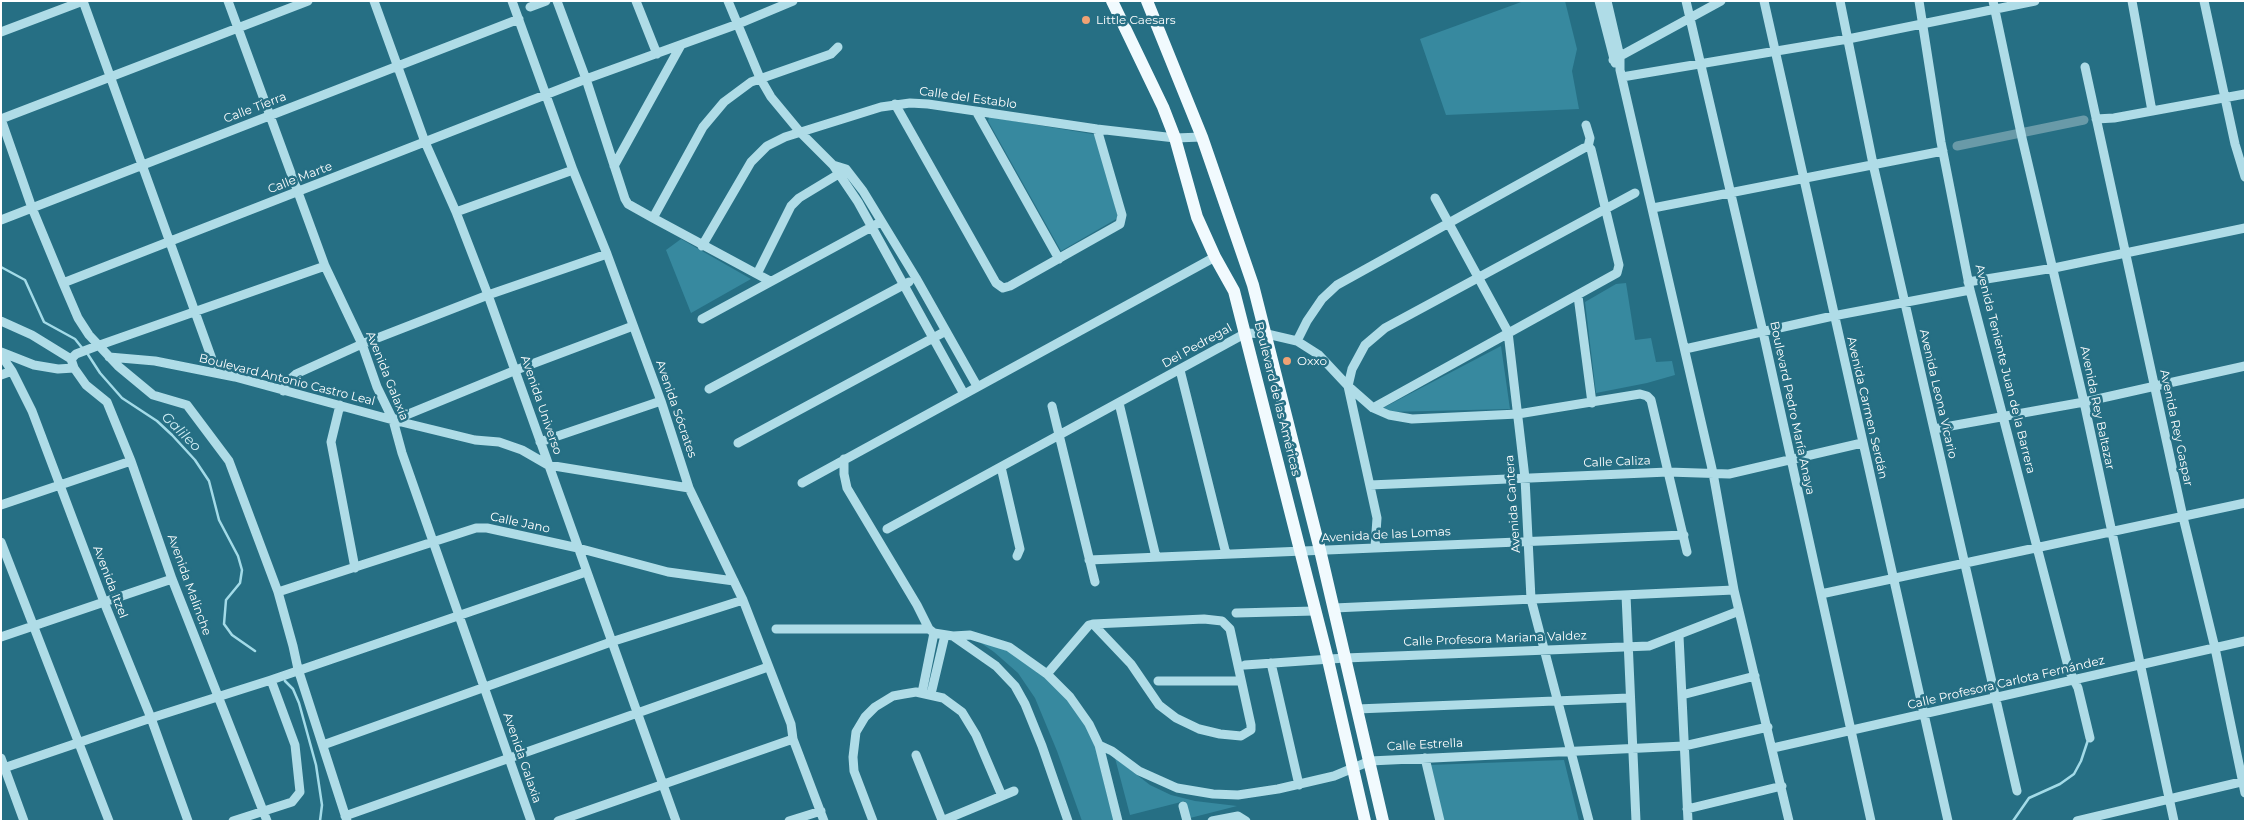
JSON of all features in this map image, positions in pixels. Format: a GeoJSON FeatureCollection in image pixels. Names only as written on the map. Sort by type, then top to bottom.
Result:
{"type":"FeatureCollection","features":[{"type":"Feature","properties":{"kind":"main road","name":"Boulevard de las Américas"},"geometry":{"type":"LineString","coordinates":[[1112,1],[1163,107],[1174,138],[1194,209],[1234,292],[1328,660],[1365,821]]}},
{"type":"Feature","properties":{"kind":"main road","name":"Boulevard de las Américas"},"geometry":{"type":"LineString","coordinates":[[1147,1],[1202,138],[1253,285],[1267,334],[1320,550],[1383,821]]}},
{"type":"Feature","properties":{"kind":"main road"},"geometry":{"type":"LineString","coordinates":[[1234,292],[1253,285]]}},
{"type":"Feature","properties":{"kind":"street"},"geometry":{"type":"LineString","coordinates":[[1,32],[83,1],[214,362],[234,377]]}},
{"type":"Feature","properties":{"kind":"street","name":"Avenida Galaxia"},"geometry":{"type":"LineString","coordinates":[[228,1],[325,266],[362,344],[377,387],[394,420],[402,453],[531,821]]}},
{"type":"Feature","properties":{"kind":"street"},"geometry":{"type":"LineString","coordinates":[[308,1],[1,119],[32,208],[78,318],[93,347],[109,357],[153,395],[188,405],[229,461],[278,592],[293,646],[294,671],[323,744],[346,818],[637,712],[768,667]]}},
{"type":"Feature","properties":{"kind":"street","name":"Avenida Universo"},"geometry":{"type":"LineString","coordinates":[[374,1],[425,142],[456,212],[516,370],[548,465],[676,821]]}},
{"type":"Feature","properties":{"kind":"street","name":"Avenida Sócrates"},"geometry":{"type":"LineString","coordinates":[[512,1],[573,170],[608,254],[661,401],[689,488],[743,600],[791,724],[793,740],[824,821]]}},
{"type":"Feature","properties":{"kind":"street"},"geometry":{"type":"LineString","coordinates":[[530,7],[546,1]]}},
{"type":"Feature","properties":{"kind":"street"},"geometry":{"type":"LineString","coordinates":[[557,1],[586,79],[624,199],[702,246],[770,281]]}},
{"type":"Feature","properties":{"kind":"street"},"geometry":{"type":"LineString","coordinates":[[636,1],[657,54]]}},
{"type":"Feature","properties":{"kind":"street"},"geometry":{"type":"LineString","coordinates":[[728,1],[760,78],[775,103],[800,132],[863,191],[916,278],[977,386]]}},
{"type":"Feature","properties":{"kind":"street","name":"Calle Marte"},"geometry":{"type":"LineString","coordinates":[[63,283],[586,79],[738,24],[793,1]]}},
{"type":"Feature","properties":{"kind":"street"},"geometry":{"type":"LineString","coordinates":[[1598,1],[1621,74],[1653,208],[1713,473],[1734,590],[1789,821]]}},
{"type":"Feature","properties":{"kind":"street"},"geometry":{"type":"LineString","coordinates":[[1607,1],[1616,58]]}},
{"type":"Feature","properties":{"kind":"street","name":"Boulevard Pedro María Anaya"},"geometry":{"type":"LineString","coordinates":[[1686,1],[1763,332],[1871,821]]}},
{"type":"Feature","properties":{"kind":"street"},"geometry":{"type":"LineString","coordinates":[[1616,58],[1721,1]]}},
{"type":"Feature","properties":{"kind":"street","name":"Avenida Carmen Serdán"},"geometry":{"type":"LineString","coordinates":[[1764,1],[1802,178],[1948,821]]}},
{"type":"Feature","properties":{"kind":"street","name":"Avenida Leona Vicario"},"geometry":{"type":"LineString","coordinates":[[1840,1],[1873,164],[2018,791]]}},
{"type":"Feature","properties":{"kind":"street","name":"Avenida Teniente Juan de la Barrera"},"geometry":{"type":"LineString","coordinates":[[1919,1],[1943,151],[1969,286],[2069,670],[2078,688],[2090,738]]}},
{"type":"Feature","properties":{"kind":"street"},"geometry":{"type":"LineString","coordinates":[[1621,74],[1700,64],[1848,39],[1924,24],[1994,5],[2035,1]]}},
{"type":"Feature","properties":{"kind":"street"},"geometry":{"type":"LineString","coordinates":[[2132,1],[2152,111]]}},
{"type":"Feature","properties":{"kind":"street"},"geometry":{"type":"LineString","coordinates":[[2204,1],[2225,98],[2245,177]]}},
{"type":"Feature","properties":{"kind":"street","name":"Avenida Rey Baltazar"},"geometry":{"type":"LineString","coordinates":[[1994,5],[2022,138],[2084,402],[2110,531],[2174,821]]}},
{"type":"Feature","properties":{"kind":"street","name":"Calle Tierra"},"geometry":{"type":"LineString","coordinates":[[1,220],[519,19]]}},
{"type":"Feature","properties":{"kind":"street"},"geometry":{"type":"LineString","coordinates":[[614,166],[681,45]]}},
{"type":"Feature","properties":{"kind":"street"},"geometry":{"type":"LineString","coordinates":[[653,218],[703,127],[713,113],[734,93],[760,78],[831,54],[838,47]]}},
{"type":"Feature","properties":{"kind":"street","name":"Avenida Rey Gaspar"},"geometry":{"type":"LineString","coordinates":[[2086,67],[2154,387],[2215,648],[2245,793]]}},
{"type":"Feature","properties":{"kind":"street"},"geometry":{"type":"LineString","coordinates":[[2096,119],[2245,94]]}},
{"type":"Feature","properties":{"kind":"street"},"geometry":{"type":"LineString","coordinates":[[895,104],[999,286],[1006,288],[1116,227],[1122,220],[1122,214],[1097,129]]}},
{"type":"Feature","properties":{"kind":"street","name":"Calle del Establo"},"geometry":{"type":"LineString","coordinates":[[702,246],[751,162],[772,144],[800,132],[881,107],[895,104],[928,104],[1097,129],[1174,138],[1202,138]]}},
{"type":"Feature","properties":{"kind":"street"},"geometry":{"type":"LineString","coordinates":[[976,112],[1059,258]]}},
{"type":"Feature","properties":{"kind":"street"},"geometry":{"type":"LineString","coordinates":[[1586,125],[1590,138],[1588,147]]}},
{"type":"Feature","properties":{"kind":"street"},"geometry":{"type":"LineString","coordinates":[[1373,408],[1508,332],[1616,275],[1619,270],[1591,149],[1588,147]]}},
{"type":"Feature","properties":{"kind":"street"},"geometry":{"type":"LineString","coordinates":[[1297,341],[1307,321],[1322,299],[1338,285],[1588,147]]}},
{"type":"Feature","properties":{"kind":"street"},"geometry":{"type":"LineString","coordinates":[[1653,208],[1943,151]]}},
{"type":"Feature","properties":{"kind":"street"},"geometry":{"type":"LineString","coordinates":[[456,212],[573,170]]}},
{"type":"Feature","properties":{"kind":"street"},"geometry":{"type":"LineString","coordinates":[[842,172],[964,394]]}},
{"type":"Feature","properties":{"kind":"street"},"geometry":{"type":"LineString","coordinates":[[757,274],[791,206],[808,191],[842,172]]}},
{"type":"Feature","properties":{"kind":"street"},"geometry":{"type":"LineString","coordinates":[[1375,547],[1377,518],[1348,386],[1348,378],[1356,359],[1376,334],[1635,193]]}},
{"type":"Feature","properties":{"kind":"street","name":"Avenida Cantera"},"geometry":{"type":"LineString","coordinates":[[1435,198],[1508,332],[1526,478],[1531,599],[1588,821]]}},
{"type":"Feature","properties":{"kind":"street"},"geometry":{"type":"LineString","coordinates":[[702,319],[882,222]]}},
{"type":"Feature","properties":{"kind":"street"},"geometry":{"type":"LineString","coordinates":[[1685,349],[1834,316],[1905,304],[1969,286],[2245,228]]}},
{"type":"Feature","properties":{"kind":"street"},"geometry":{"type":"LineString","coordinates":[[283,391],[287,382],[296,374],[362,344],[488,295],[608,254]]}},
{"type":"Feature","properties":{"kind":"street"},"geometry":{"type":"LineString","coordinates":[[802,483],[1215,256]]}},
{"type":"Feature","properties":{"kind":"street"},"geometry":{"type":"LineString","coordinates":[[1,322],[32,334],[73,357],[93,347],[195,313],[325,266]]}},
{"type":"Feature","properties":{"kind":"street"},"geometry":{"type":"LineString","coordinates":[[709,390],[916,278]]}},
{"type":"Feature","properties":{"kind":"street"},"geometry":{"type":"LineString","coordinates":[[1578,296],[1592,403]]}},
{"type":"Feature","properties":{"kind":"street"},"geometry":{"type":"LineString","coordinates":[[394,420],[516,370],[633,326]]}},
{"type":"Feature","properties":{"kind":"street"},"geometry":{"type":"LineString","coordinates":[[738,443],[946,331]]}},
{"type":"Feature","properties":{"kind":"street","name":"Del Pedregal"},"geometry":{"type":"LineString","coordinates":[[887,529],[1246,333],[1267,334],[1297,341],[1319,355],[1348,386],[1373,408],[1389,415],[1412,419],[1518,414],[1640,394],[1647,396],[1651,400],[1668,472]]}},
{"type":"Feature","properties":{"kind":"street"},"geometry":{"type":"LineString","coordinates":[[1,353],[34,366],[58,369],[74,368]]}},
{"type":"Feature","properties":{"kind":"street","name":"Avenida Itzel"},"geometry":{"type":"LineString","coordinates":[[1,353],[32,411],[104,602],[151,718],[188,821]]}},
{"type":"Feature","properties":{"kind":"street","name":"Avenida Malinche"},"geometry":{"type":"LineString","coordinates":[[73,357],[74,368],[86,385],[107,402],[131,461],[172,579],[267,821]]}},
{"type":"Feature","properties":{"kind":"street","name":"Boulevard Antonio Castro Leal"},"geometry":{"type":"LineString","coordinates":[[109,357],[155,361],[234,377],[475,440],[498,442],[522,450],[548,465],[689,488]]}},
{"type":"Feature","properties":{"kind":"street"},"geometry":{"type":"LineString","coordinates":[[1934,429],[2084,402],[2245,366]]}},
{"type":"Feature","properties":{"kind":"street"},"geometry":{"type":"LineString","coordinates":[[1180,370],[1226,554]]}},
{"type":"Feature","properties":{"kind":"street"},"geometry":{"type":"LineString","coordinates":[[1,375],[12,371]]}},
{"type":"Feature","properties":{"kind":"street"},"geometry":{"type":"LineString","coordinates":[[540,442],[661,401]]}},
{"type":"Feature","properties":{"kind":"street"},"geometry":{"type":"LineString","coordinates":[[1119,403],[1156,557]]}},
{"type":"Feature","properties":{"kind":"street"},"geometry":{"type":"LineString","coordinates":[[340,405],[331,442],[356,568]]}},
{"type":"Feature","properties":{"kind":"street"},"geometry":{"type":"LineString","coordinates":[[1052,406],[1095,582]]}},
{"type":"Feature","properties":{"kind":"street","name":"Calle Caliza"},"geometry":{"type":"LineString","coordinates":[[1370,485],[1668,472],[1728,474],[1862,443]]}},
{"type":"Feature","properties":{"kind":"street"},"geometry":{"type":"LineString","coordinates":[[844,459],[844,474],[847,488],[932,631],[926,694]]}},
{"type":"Feature","properties":{"kind":"street"},"geometry":{"type":"LineString","coordinates":[[1,505],[131,461]]}},
{"type":"Feature","properties":{"kind":"street"},"geometry":{"type":"LineString","coordinates":[[1001,467],[1020,550],[1018,556]]}},
{"type":"Feature","properties":{"kind":"street"},"geometry":{"type":"LineString","coordinates":[[1668,472],[1687,552]]}},
{"type":"Feature","properties":{"kind":"street"},"geometry":{"type":"LineString","coordinates":[[1821,594],[2245,503]]}},
{"type":"Feature","properties":{"kind":"street","name":"Calle Jano"},"geometry":{"type":"LineString","coordinates":[[278,592],[356,568],[464,531],[486,528],[578,548],[668,572],[734,581]]}},
{"type":"Feature","properties":{"kind":"street","name":"Avenida de las Lomas"},"geometry":{"type":"LineString","coordinates":[[1089,560],[1684,535]]}},
{"type":"Feature","properties":{"kind":"street"},"geometry":{"type":"LineString","coordinates":[[1,542],[109,821]]}},
{"type":"Feature","properties":{"kind":"street"},"geometry":{"type":"LineString","coordinates":[[3,769],[78,742],[271,680],[586,572]]}},
{"type":"Feature","properties":{"kind":"street"},"geometry":{"type":"LineString","coordinates":[[1,637],[172,579]]}},
{"type":"Feature","properties":{"kind":"street"},"geometry":{"type":"LineString","coordinates":[[1334,608],[1734,590]]}},
{"type":"Feature","properties":{"kind":"street"},"geometry":{"type":"LineString","coordinates":[[1626,595],[1629,698],[1636,821]]}},
{"type":"Feature","properties":{"kind":"street"},"geometry":{"type":"LineString","coordinates":[[323,744],[611,642],[743,600]]}},
{"type":"Feature","properties":{"kind":"street"},"geometry":{"type":"LineString","coordinates":[[1236,613],[1315,610]]}},
{"type":"Feature","properties":{"kind":"street","name":"Calle Profesora Mariana Valdez"},"geometry":{"type":"LineString","coordinates":[[1244,665],[1345,658],[1649,646],[1679,636],[1739,611]]}},
{"type":"Feature","properties":{"kind":"street"},"geometry":{"type":"LineString","coordinates":[[1047,674],[1086,627],[1093,624],[1222,620],[1230,629],[1240,680],[1252,725],[1251,730],[1243,735],[1230,736],[1200,729],[1176,718],[1159,705],[1131,664],[1093,624]]}},
{"type":"Feature","properties":{"kind":"street"},"geometry":{"type":"LineString","coordinates":[[776,629],[932,631],[949,635],[970,635],[1009,647],[1047,674],[1078,707],[1100,746],[1118,821]]}},
{"type":"Feature","properties":{"kind":"street"},"geometry":{"type":"LineString","coordinates":[[926,694],[949,635]]}},
{"type":"Feature","properties":{"kind":"street"},"geometry":{"type":"LineString","coordinates":[[949,635],[996,666],[1015,686],[1025,704],[1042,746],[1068,821]]}},
{"type":"Feature","properties":{"kind":"street"},"geometry":{"type":"LineString","coordinates":[[1679,636],[1688,821]]}},
{"type":"Feature","properties":{"kind":"street","name":"Calle Profesora Carlota Fernández"},"geometry":{"type":"LineString","coordinates":[[1773,748],[2245,641]]}},
{"type":"Feature","properties":{"kind":"street"},"geometry":{"type":"LineString","coordinates":[[1271,663],[1299,785]]}},
{"type":"Feature","properties":{"kind":"street"},"geometry":{"type":"LineString","coordinates":[[1682,695],[1755,676]]}},
{"type":"Feature","properties":{"kind":"street"},"geometry":{"type":"LineString","coordinates":[[233,821],[292,802],[298,797],[300,792],[294,746],[271,680]]}},
{"type":"Feature","properties":{"kind":"street"},"geometry":{"type":"LineString","coordinates":[[1158,681],[1240,680]]}},
{"type":"Feature","properties":{"kind":"street"},"geometry":{"type":"LineString","coordinates":[[873,821],[854,770],[853,757],[856,732],[865,716],[884,701],[904,694],[926,694],[943,698],[951,703],[969,721],[983,748],[1002,796]]}},
{"type":"Feature","properties":{"kind":"street"},"geometry":{"type":"LineString","coordinates":[[1357,709],[1629,698]]}},
{"type":"Feature","properties":{"kind":"street","name":"Calle Estrella"},"geometry":{"type":"LineString","coordinates":[[1100,746],[1112,751],[1139,771],[1177,788],[1213,794],[1251,795],[1334,776],[1370,760],[1684,746],[1768,727]]}},
{"type":"Feature","properties":{"kind":"street"},"geometry":{"type":"LineString","coordinates":[[558,821],[662,783],[793,740]]}},
{"type":"Feature","properties":{"kind":"street"},"geometry":{"type":"LineString","coordinates":[[916,755],[942,821],[1014,791]]}},
{"type":"Feature","properties":{"kind":"street"},"geometry":{"type":"LineString","coordinates":[[1,758],[3,769],[24,821]]}},
{"type":"Feature","properties":{"kind":"street"},"geometry":{"type":"LineString","coordinates":[[1425,758],[1440,821]]}},
{"type":"Feature","properties":{"kind":"street"},"geometry":{"type":"LineString","coordinates":[[2077,821],[2244,781]]}},
{"type":"Feature","properties":{"kind":"street"},"geometry":{"type":"LineString","coordinates":[[1688,810],[1782,786]]}},
{"type":"Feature","properties":{"kind":"street"},"geometry":{"type":"LineString","coordinates":[[1183,806],[1187,821]]}},
{"type":"Feature","properties":{"kind":"street"},"geometry":{"type":"LineString","coordinates":[[790,821],[820,810]]}},
{"type":"Feature","properties":{"kind":"street"},"geometry":{"type":"LineString","coordinates":[[1212,821],[1238,816],[1246,821]]}},
{"type":"Feature","properties":{"kind":"shaded area"},"geometry":{"type":"Polygon","coordinates":[[[1524,1],[1565,1],[1577,49],[1572,71],[1579,109],[1446,115],[1420,39],[1524,1]]]}},
{"type":"Feature","properties":{"kind":"shaded area"},"geometry":{"type":"Polygon","coordinates":[[[989,117],[1098,135],[1118,218],[1061,251],[988,121],[989,117]]]}},
{"type":"Feature","properties":{"kind":"shaded area"},"geometry":{"type":"Polygon","coordinates":[[[681,239],[751,279],[691,313],[666,250],[681,239]]]}},
{"type":"Feature","properties":{"kind":"shaded area"},"geometry":{"type":"Polygon","coordinates":[[[1626,283],[1635,340],[1651,338],[1656,362],[1672,361],[1675,375],[1647,383],[1596,393],[1585,302],[1616,284],[1626,283]]]}},
{"type":"Feature","properties":{"kind":"shaded area"},"geometry":{"type":"Polygon","coordinates":[[[1501,346],[1510,409],[1388,412],[1381,409],[1501,346]]]}},
{"type":"Feature","properties":{"kind":"shaded area"},"geometry":{"type":"Polygon","coordinates":[[[981,643],[996,645],[1026,661],[1054,681],[1092,727],[1119,821],[1082,821],[1057,751],[1035,698],[1018,673],[981,643]]]}},
{"type":"Feature","properties":{"kind":"shaded area"},"geometry":{"type":"Polygon","coordinates":[[[1115,758],[1150,785],[1171,795],[1195,801],[1237,806],[1190,818],[1185,801],[1130,815],[1115,758]]]}},
{"type":"Feature","properties":{"kind":"shaded area"},"geometry":{"type":"Polygon","coordinates":[[[1564,760],[1579,821],[1442,821],[1429,765],[1564,760]]]}},
{"type":"Feature","properties":{"kind":"waterway"},"geometry":{"type":"LineString","coordinates":[[1957,146],[2084,120]]}},
{"type":"Feature","properties":{"kind":"waterway","name":"Galileo"},"geometry":{"type":"LineString","coordinates":[[1,267],[25,280],[44,322],[75,339],[83,349]]}},
{"type":"Feature","properties":{"kind":"waterway","name":"Galileo"},"geometry":{"type":"LineString","coordinates":[[87,353],[100,373],[122,398],[157,421],[172,435],[195,460],[209,481],[219,520],[238,556],[242,570],[240,583],[226,600],[224,624],[232,635],[255,651]]}},
{"type":"Feature","properties":{"kind":"waterway","name":"Galileo"},"geometry":{"type":"LineString","coordinates":[[285,681],[293,689],[299,703],[316,765],[322,805],[320,821]]}},
{"type":"Feature","properties":{"kind":"waterway"},"geometry":{"type":"LineString","coordinates":[[2013,821],[2029,798],[2060,784],[2074,774],[2081,761],[2088,740]]}},
{"type":"Feature","properties":{"kind":"place","name":"Little Caesars"},"geometry":{"type":"Point","coordinates":[1086,20]}},
{"type":"Feature","properties":{"kind":"place","name":"Oxxo"},"geometry":{"type":"Point","coordinates":[1287,361]}}]}
